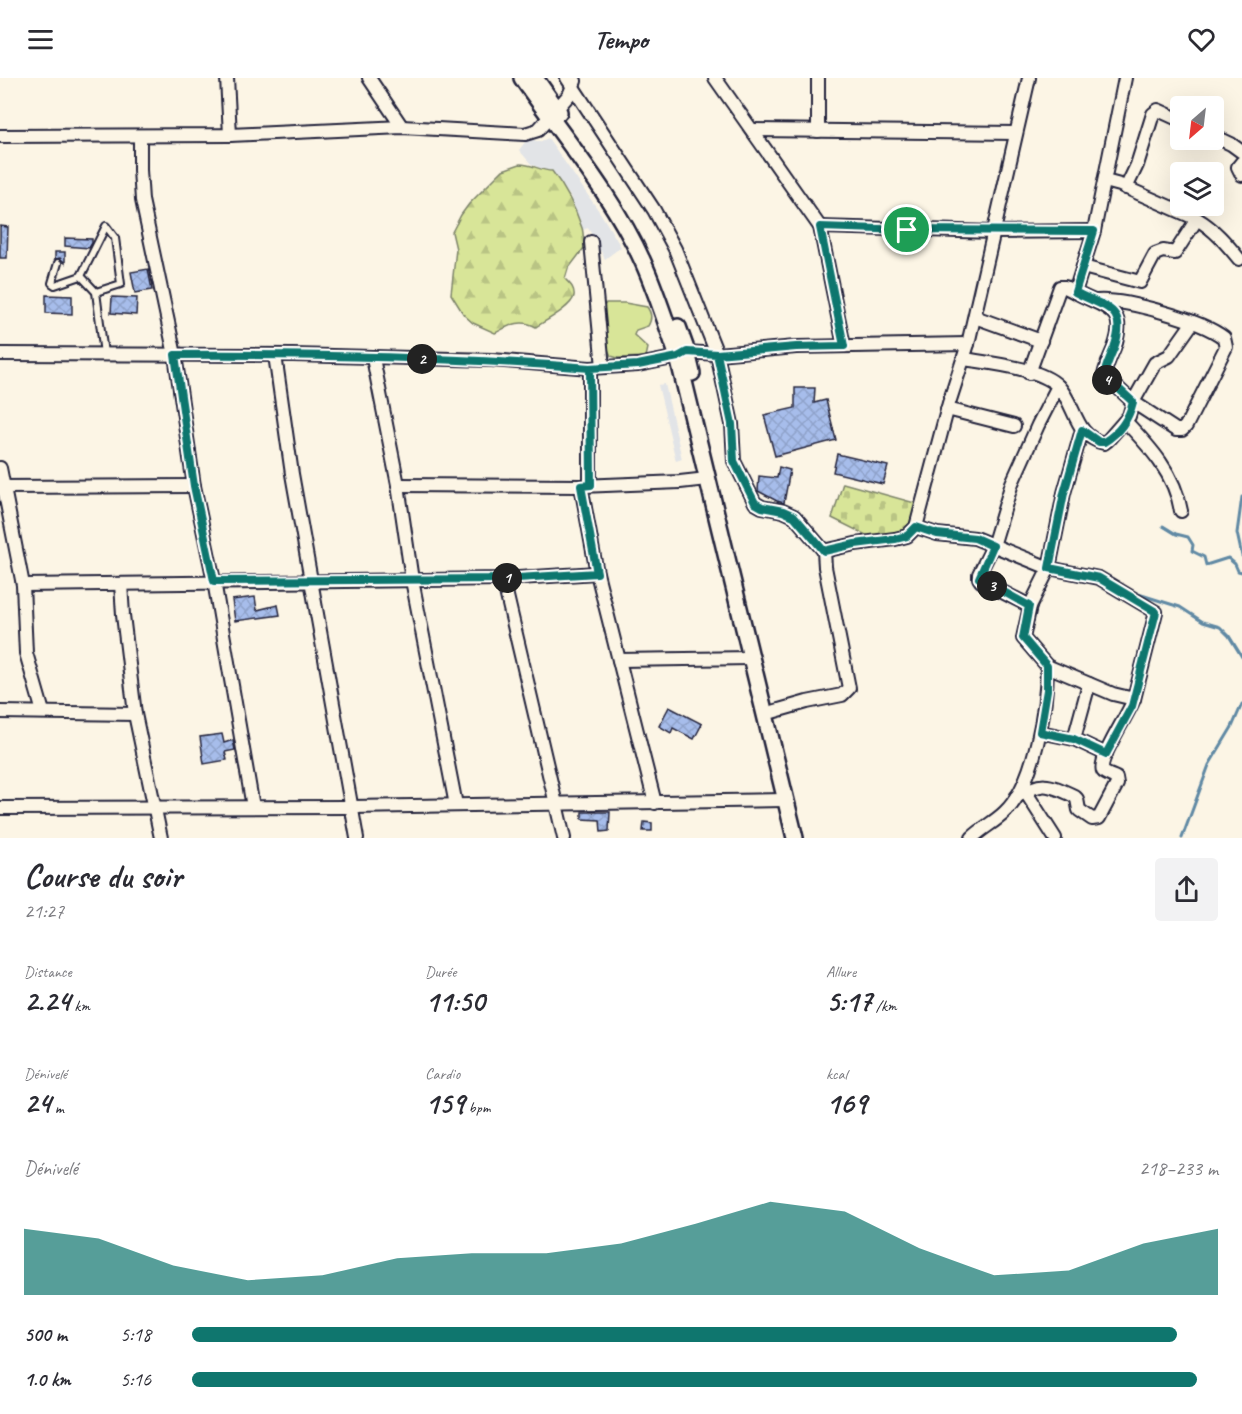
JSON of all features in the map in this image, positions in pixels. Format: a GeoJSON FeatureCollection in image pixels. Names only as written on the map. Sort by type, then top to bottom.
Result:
{"type":"FeatureCollection","features":[{"type":"Feature","properties":{"kind":"street"},"geometry":{"type":"LineString","coordinates":[[227,78],[230,135]]}},
{"type":"Feature","properties":{"kind":"street"},"geometry":{"type":"LineString","coordinates":[[369,78],[402,127]]}},
{"type":"Feature","properties":{"kind":"street"},"geometry":{"type":"LineString","coordinates":[[522,78],[554,113]]}},
{"type":"Feature","properties":{"kind":"street"},"geometry":{"type":"LineString","coordinates":[[535,78],[554,113],[638,231],[658,275],[710,458],[802,838]]}},
{"type":"Feature","properties":{"kind":"street"},"geometry":{"type":"LineString","coordinates":[[715,78],[820,227],[844,346]]}},
{"type":"Feature","properties":{"kind":"street"},"geometry":{"type":"LineString","coordinates":[[818,78],[818,131]]}},
{"type":"Feature","properties":{"kind":"street"},"geometry":{"type":"LineString","coordinates":[[824,551],[907,536],[916,527],[947,409],[975,317],[1029,78]]}},
{"type":"Feature","properties":{"kind":"street"},"geometry":{"type":"LineString","coordinates":[[1075,292],[1094,231],[1125,78]]}},
{"type":"Feature","properties":{"kind":"street"},"geometry":{"type":"LineString","coordinates":[[0,136],[230,135],[402,127],[525,134],[538,130],[554,113],[569,95],[572,81]]}},
{"type":"Feature","properties":{"kind":"street"},"geometry":{"type":"LineString","coordinates":[[572,81],[675,249],[717,354],[732,424],[734,461],[755,503],[794,516],[824,551],[825,567],[849,688],[842,695],[772,712]]}},
{"type":"Feature","properties":{"kind":"street"},"geometry":{"type":"LineString","coordinates":[[1126,188],[1137,165],[1153,114],[1158,110],[1170,115]]}},
{"type":"Feature","properties":{"kind":"street"},"geometry":{"type":"LineString","coordinates":[[753,130],[1017,133]]}},
{"type":"Feature","properties":{"kind":"street"},"geometry":{"type":"LineString","coordinates":[[140,136],[142,200],[175,355],[194,486],[214,581],[253,807]]}},
{"type":"Feature","properties":{"kind":"street"},"geometry":{"type":"LineString","coordinates":[[1224,140],[1242,152]]}},
{"type":"Feature","properties":{"kind":"street"},"geometry":{"type":"LineString","coordinates":[[1242,162],[1238,168],[1242,175]]}},
{"type":"Feature","properties":{"kind":"street"},"geometry":{"type":"LineString","coordinates":[[1105,181],[1197,219],[1225,242],[1239,259]]}},
{"type":"Feature","properties":{"kind":"street"},"geometry":{"type":"LineString","coordinates":[[1083,267],[1140,282],[1155,254],[1163,251],[1175,253],[1197,219]]}},
{"type":"Feature","properties":{"kind":"street"},"geometry":{"type":"LineString","coordinates":[[820,227],[994,232],[1094,231]]}},
{"type":"Feature","properties":{"kind":"street"},"geometry":{"type":"LineString","coordinates":[[591,242],[596,367],[586,485],[597,573],[655,803]]}},
{"type":"Feature","properties":{"kind":"street"},"geometry":{"type":"LineString","coordinates":[[1029,373],[1060,287],[1065,287],[1113,312],[1118,320],[1120,327],[1104,375],[1133,402],[1176,430],[1182,430],[1186,426],[1226,343],[1219,334],[1193,322],[1120,301],[1095,301]]}},
{"type":"Feature","properties":{"kind":"street"},"geometry":{"type":"LineString","coordinates":[[975,317],[1041,340]]}},
{"type":"Feature","properties":{"kind":"street"},"geometry":{"type":"LineString","coordinates":[[964,359],[1003,364],[1047,378],[1058,386],[1082,430],[1099,442],[1104,442],[1129,416],[1133,402],[1155,363],[1169,356],[1193,322]]}},
{"type":"Feature","properties":{"kind":"street"},"geometry":{"type":"LineString","coordinates":[[0,354],[275,355],[492,360],[596,367],[638,365],[682,355],[796,347],[968,344]]}},
{"type":"Feature","properties":{"kind":"street"},"geometry":{"type":"LineString","coordinates":[[275,355],[292,474],[357,838]]}},
{"type":"Feature","properties":{"kind":"street"},"geometry":{"type":"LineString","coordinates":[[682,355],[707,479],[795,838]]}},
{"type":"Feature","properties":{"kind":"street"},"geometry":{"type":"LineString","coordinates":[[374,358],[398,485],[412,580],[456,805]]}},
{"type":"Feature","properties":{"kind":"street"},"geometry":{"type":"LineString","coordinates":[[1029,606],[979,578],[993,546],[1012,483],[1058,386]]}},
{"type":"Feature","properties":{"kind":"street"},"geometry":{"type":"LineString","coordinates":[[947,409],[1014,426]]}},
{"type":"Feature","properties":{"kind":"street"},"geometry":{"type":"LineString","coordinates":[[1125,421],[1153,450],[1167,472],[1181,511]]}},
{"type":"Feature","properties":{"kind":"street"},"geometry":{"type":"LineString","coordinates":[[1082,430],[1064,493],[1049,568],[1029,606],[1023,638],[1047,666],[1113,694],[1134,699]]}},
{"type":"Feature","properties":{"kind":"street"},"geometry":{"type":"LineString","coordinates":[[0,468],[23,585],[26,653],[43,712]]}},
{"type":"Feature","properties":{"kind":"street"},"geometry":{"type":"LineString","coordinates":[[398,485],[586,485],[707,479]]}},
{"type":"Feature","properties":{"kind":"street"},"geometry":{"type":"LineString","coordinates":[[2,487],[194,486]]}},
{"type":"Feature","properties":{"kind":"street"},"geometry":{"type":"LineString","coordinates":[[916,527],[937,534],[975,538],[1049,568],[1099,578],[1156,612],[1134,699],[1106,754],[1102,768],[1104,772],[1116,778],[1117,784],[1099,818],[1092,819],[1079,810],[1077,799],[1074,796],[1047,784],[1035,786],[1021,794],[1006,812],[972,838]]}},
{"type":"Feature","properties":{"kind":"street"},"geometry":{"type":"LineString","coordinates":[[23,585],[502,579],[597,573]]}},
{"type":"Feature","properties":{"kind":"street"},"geometry":{"type":"LineString","coordinates":[[502,579],[564,838]]}},
{"type":"Feature","properties":{"kind":"street"},"geometry":{"type":"LineString","coordinates":[[121,584],[135,714],[161,838]]}},
{"type":"Feature","properties":{"kind":"street"},"geometry":{"type":"LineString","coordinates":[[620,660],[751,658]]}},
{"type":"Feature","properties":{"kind":"street"},"geometry":{"type":"LineString","coordinates":[[1021,794],[1040,732],[1047,690],[1047,666]]}},
{"type":"Feature","properties":{"kind":"street"},"geometry":{"type":"LineString","coordinates":[[1074,739],[1089,684]]}},
{"type":"Feature","properties":{"kind":"street"},"geometry":{"type":"LineString","coordinates":[[0,712],[135,714]]}},
{"type":"Feature","properties":{"kind":"street"},"geometry":{"type":"LineString","coordinates":[[1040,732],[1074,739],[1106,754]]}},
{"type":"Feature","properties":{"kind":"street"},"geometry":{"type":"LineString","coordinates":[[1021,794],[1055,838]]}},
{"type":"Feature","properties":{"kind":"street"},"geometry":{"type":"LineString","coordinates":[[0,808],[352,807],[785,800]]}},
{"type":"Feature","properties":{"kind":"lane"},"geometry":{"type":"LineString","coordinates":[[58,263],[52,283],[55,285],[81,276],[105,226],[115,238],[122,284],[96,292]]}},
{"type":"Feature","properties":{"kind":"lane"},"geometry":{"type":"LineString","coordinates":[[81,276],[96,292],[104,354]]}},
{"type":"Feature","properties":{"kind":"shaded area"},"geometry":{"type":"Polygon","coordinates":[[[528,138],[539,142],[548,138],[601,214],[621,247],[605,259],[588,228],[583,230],[571,198],[552,171],[546,171],[531,164],[519,150],[528,138]]]}},
{"type":"Feature","properties":{"kind":"shaded area"},"geometry":{"type":"Polygon","coordinates":[[[665,384],[682,459],[676,461],[658,385],[665,384]]]}},
{"type":"Feature","properties":{"kind":"green space"},"geometry":{"type":"Polygon","coordinates":[[[520,164],[552,171],[566,191],[576,213],[583,230],[584,248],[568,269],[565,279],[574,291],[574,296],[568,305],[536,327],[520,323],[495,333],[473,323],[464,315],[451,294],[456,249],[452,232],[469,204],[503,170],[520,164]]]}},
{"type":"Feature","properties":{"kind":"green space"},"geometry":{"type":"Polygon","coordinates":[[[606,303],[625,303],[647,307],[651,314],[648,326],[636,330],[634,335],[648,348],[646,357],[611,356],[607,347],[602,309],[606,303]]]}},
{"type":"Feature","properties":{"kind":"green space"},"geometry":{"type":"Polygon","coordinates":[[[843,483],[922,505],[916,527],[878,541],[832,518],[843,483]]]}},
{"type":"Feature","properties":{"kind":"building"},"geometry":{"type":"Polygon","coordinates":[[[0,226],[8,227],[7,258],[0,258],[0,226]]]}},
{"type":"Feature","properties":{"kind":"building"},"geometry":{"type":"Polygon","coordinates":[[[65,238],[92,239],[92,243],[89,248],[65,246],[65,238]]]}},
{"type":"Feature","properties":{"kind":"building"},"geometry":{"type":"Polygon","coordinates":[[[55,252],[65,252],[65,263],[60,258],[55,259],[55,252]]]}},
{"type":"Feature","properties":{"kind":"building"},"geometry":{"type":"Polygon","coordinates":[[[148,269],[152,290],[135,293],[131,272],[148,269]]]}},
{"type":"Feature","properties":{"kind":"building"},"geometry":{"type":"Polygon","coordinates":[[[46,295],[72,296],[72,314],[46,313],[46,295]]]}},
{"type":"Feature","properties":{"kind":"building"},"geometry":{"type":"Polygon","coordinates":[[[112,297],[137,298],[136,315],[111,313],[112,297]]]}},
{"type":"Feature","properties":{"kind":"building"},"geometry":{"type":"Polygon","coordinates":[[[795,388],[815,388],[814,403],[826,400],[836,440],[775,456],[764,415],[795,408],[795,388]]]}},
{"type":"Feature","properties":{"kind":"building"},"geometry":{"type":"Polygon","coordinates":[[[837,454],[888,466],[883,484],[833,472],[837,454]]]}},
{"type":"Feature","properties":{"kind":"building"},"geometry":{"type":"Polygon","coordinates":[[[779,467],[790,470],[784,503],[758,491],[759,476],[777,478],[779,467]]]}},
{"type":"Feature","properties":{"kind":"building"},"geometry":{"type":"Polygon","coordinates":[[[255,597],[257,610],[278,605],[280,615],[235,621],[232,600],[255,597]]]}},
{"type":"Feature","properties":{"kind":"building"},"geometry":{"type":"Polygon","coordinates":[[[669,707],[702,724],[694,739],[673,728],[671,733],[659,726],[669,707]]]}},
{"type":"Feature","properties":{"kind":"building"},"geometry":{"type":"Polygon","coordinates":[[[222,734],[224,743],[233,740],[235,750],[225,752],[227,760],[204,764],[200,737],[222,734]]]}},
{"type":"Feature","properties":{"kind":"building"},"geometry":{"type":"Polygon","coordinates":[[[582,812],[610,812],[609,831],[601,832],[600,820],[582,819],[582,812]]]}},
{"type":"Feature","properties":{"kind":"building"},"geometry":{"type":"Polygon","coordinates":[[[644,822],[652,823],[652,831],[643,831],[644,822]]]}},
{"type":"Feature","properties":{"kind":"waterway"},"geometry":{"type":"LineString","coordinates":[[1242,497],[1237,533],[1242,556]]}},
{"type":"Feature","properties":{"kind":"waterway"},"geometry":{"type":"LineString","coordinates":[[1163,526],[1176,534],[1188,537],[1193,545],[1192,551],[1204,557],[1206,565],[1228,558],[1235,564],[1238,571],[1242,572]]}},
{"type":"Feature","properties":{"kind":"waterway"},"geometry":{"type":"LineString","coordinates":[[1135,593],[1180,607],[1203,622],[1220,627],[1229,636],[1242,657]]}},
{"type":"Feature","properties":{"kind":"waterway"},"geometry":{"type":"LineString","coordinates":[[1182,838],[1209,765],[1232,727],[1242,704]]}},
{"type":"Feature","properties":{"kind":"route"},"geometry":{"type":"LineString","coordinates":[[907,230],[820,227],[844,346],[796,347],[717,354],[687,352],[678,357],[638,365],[590,368],[591,485],[581,486],[597,573],[502,579],[214,581],[194,486],[175,355],[249,354],[492,360],[590,368],[603,367],[638,365],[678,357],[687,352],[717,354],[732,424],[734,461],[755,503],[794,516],[824,551],[907,536],[916,527],[937,534],[975,538],[993,546],[979,578],[1029,606],[1023,638],[1047,666],[1047,690],[1040,732],[1074,739],[1106,754],[1132,706],[1156,612],[1099,578],[1049,568],[1064,493],[1082,430],[1099,442],[1108,440],[1129,416],[1133,402],[1104,375],[1120,327],[1118,320],[1113,312],[1075,292],[1094,231],[907,230]]}}]}
